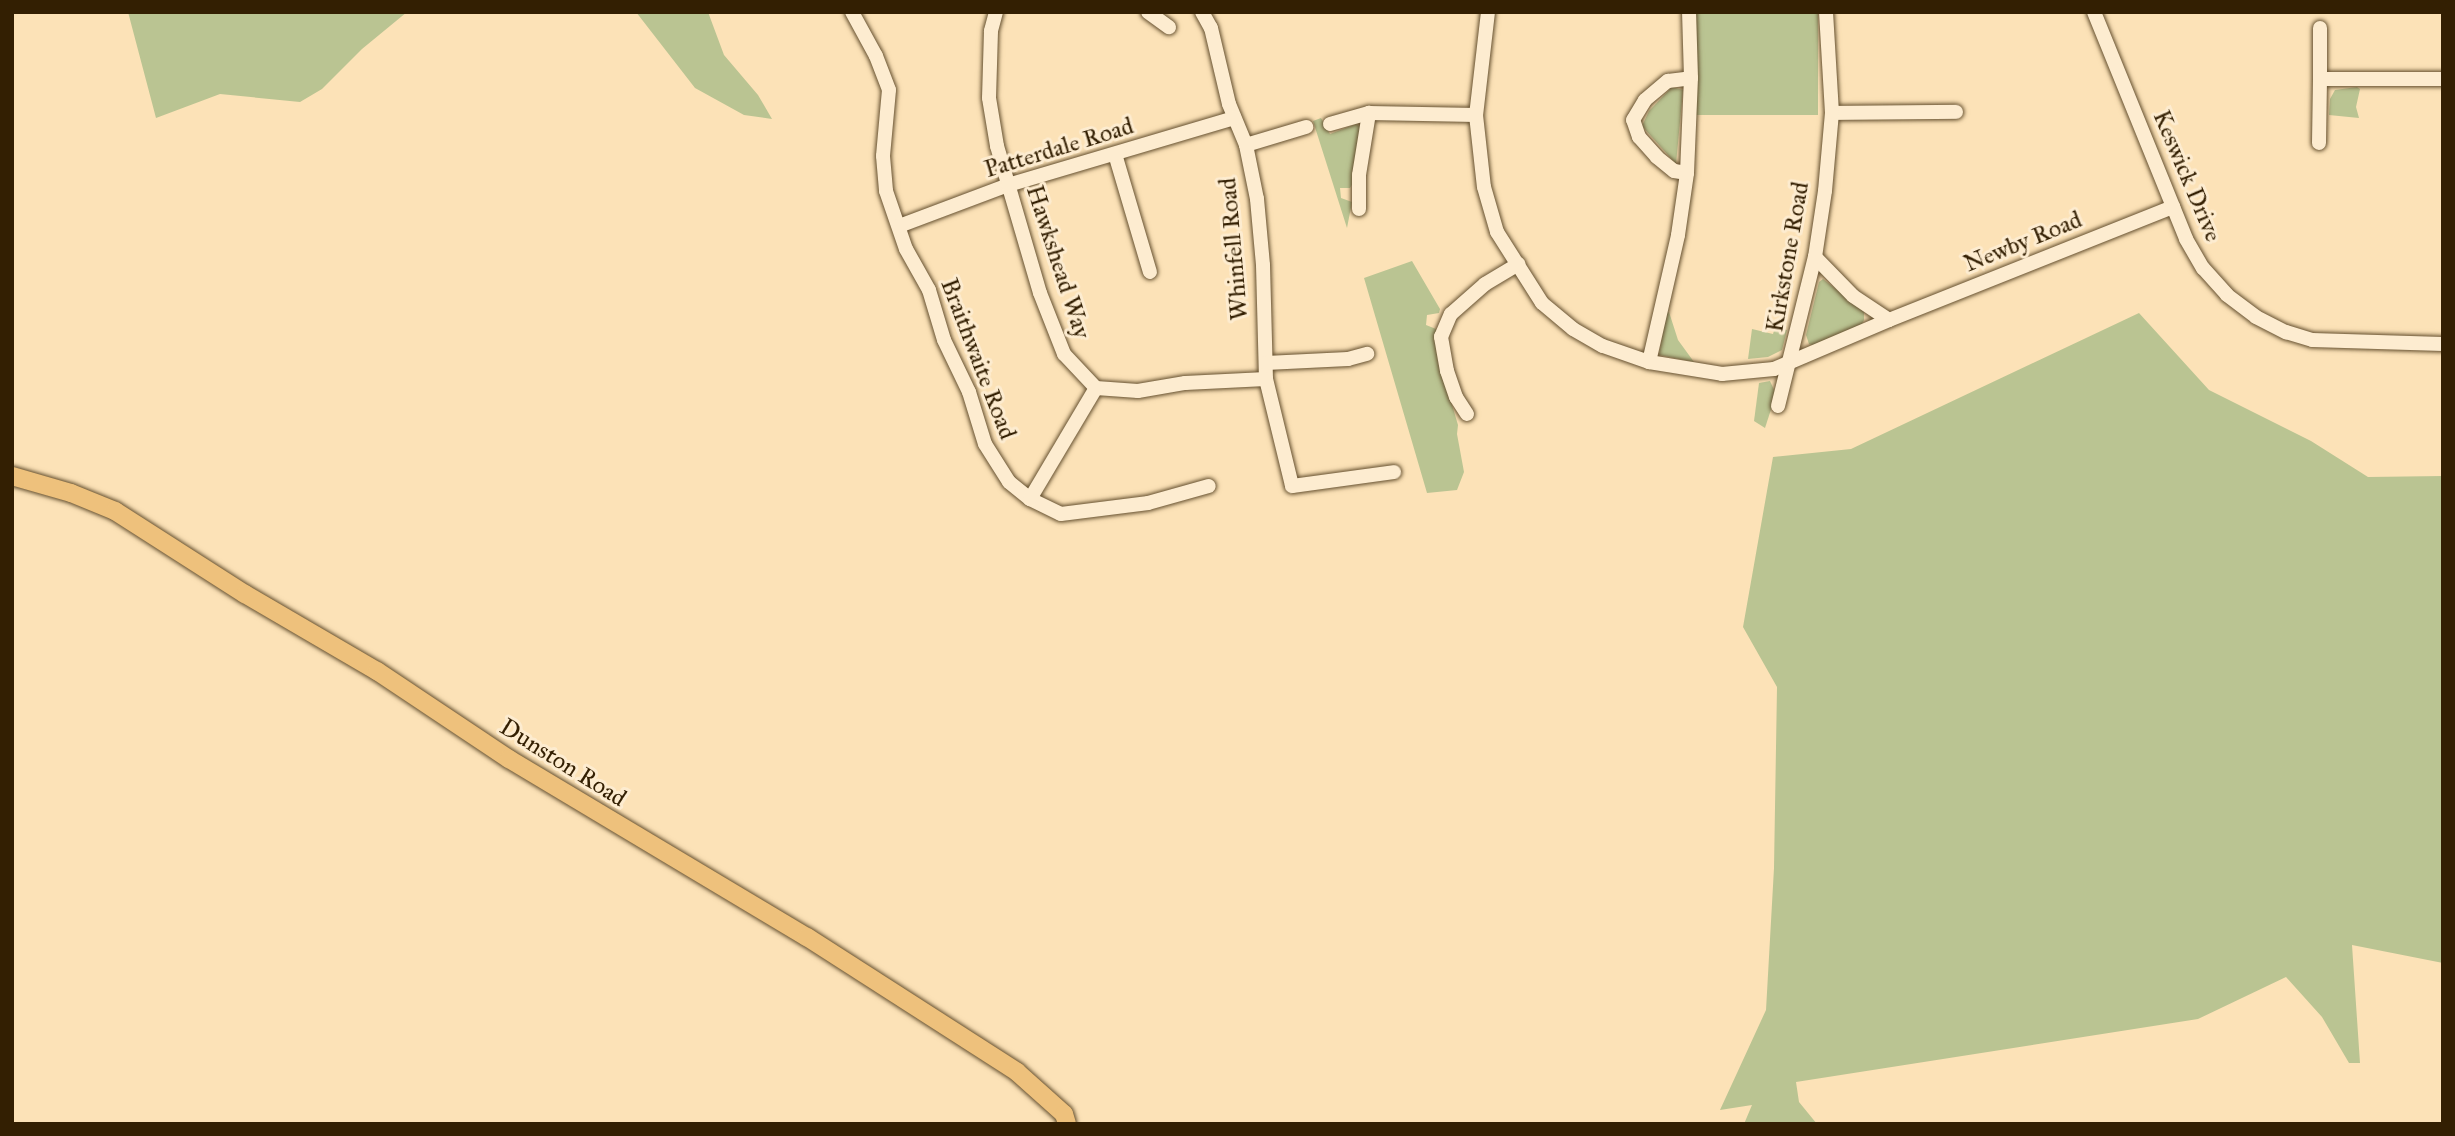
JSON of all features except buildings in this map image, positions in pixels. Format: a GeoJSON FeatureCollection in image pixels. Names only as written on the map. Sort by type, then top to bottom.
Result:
{"type":"FeatureCollection","features":[{"type":"Feature","properties":{"kind":"main road","name":"Dunston Road"},"geometry":{"type":"LineString","coordinates":[[12,476],[71,493],[114,511],[245,594],[376,671],[509,759],[807,937],[1017,1072],[1064,1114],[1068,1124]]}},
{"type":"Feature","properties":{"kind":"street","name":"Braithwaite Road"},"geometry":{"type":"LineString","coordinates":[[852,12],[876,56],[889,90],[883,156],[886,191],[906,248],[929,290],[944,340],[969,392],[985,444],[1009,482],[1030,499],[1061,514],[1147,503],[1209,486]]}},
{"type":"Feature","properties":{"kind":"street","name":"Hawkshead Way"},"geometry":{"type":"LineString","coordinates":[[996,12],[991,31],[989,98],[997,146],[1055,337],[1064,354],[1096,388]]}},
{"type":"Feature","properties":{"kind":"street"},"geometry":{"type":"LineString","coordinates":[[1148,12],[1169,27]]}},
{"type":"Feature","properties":{"kind":"street","name":"Whinfell Road"},"geometry":{"type":"LineString","coordinates":[[1202,12],[1211,27],[1234,118],[1246,145],[1257,199],[1262,252],[1266,379],[1292,486],[1394,472]]}},
{"type":"Feature","properties":{"kind":"street","name":"Newby Road"},"geometry":{"type":"LineString","coordinates":[[1488,12],[1476,115],[1484,187],[1497,232],[1542,303],[1573,329],[1604,346],[1649,362],[1721,374],[1766,371],[1790,364],[1889,320],[2173,207]]}},
{"type":"Feature","properties":{"kind":"street"},"geometry":{"type":"LineString","coordinates":[[1649,362],[1681,221],[1687,173],[1691,78],[1689,12]]}},
{"type":"Feature","properties":{"kind":"street","name":"Kirkstone Road"},"geometry":{"type":"LineString","coordinates":[[1778,406],[1815,257],[1832,113],[1826,12]]}},
{"type":"Feature","properties":{"kind":"street","name":"Keswick Drive"},"geometry":{"type":"LineString","coordinates":[[2094,12],[2173,207],[2203,268],[2227,295],[2266,322],[2312,340],[2443,344]]}},
{"type":"Feature","properties":{"kind":"street"},"geometry":{"type":"LineString","coordinates":[[2319,143],[2320,28]]}},
{"type":"Feature","properties":{"kind":"street"},"geometry":{"type":"LineString","coordinates":[[1687,173],[1674,171],[1657,157],[1639,136],[1633,120],[1645,100],[1668,81],[1691,78]]}},
{"type":"Feature","properties":{"kind":"street"},"geometry":{"type":"LineString","coordinates":[[2320,79],[2443,79]]}},
{"type":"Feature","properties":{"kind":"street"},"geometry":{"type":"LineString","coordinates":[[1832,113],[1956,112]]}},
{"type":"Feature","properties":{"kind":"street"},"geometry":{"type":"LineString","coordinates":[[1330,124],[1370,113],[1476,115]]}},
{"type":"Feature","properties":{"kind":"street"},"geometry":{"type":"LineString","coordinates":[[1359,209],[1359,174],[1370,113]]}},
{"type":"Feature","properties":{"kind":"street","name":"Patterdale Road"},"geometry":{"type":"LineString","coordinates":[[899,226],[1008,185],[1234,118]]}},
{"type":"Feature","properties":{"kind":"street"},"geometry":{"type":"LineString","coordinates":[[1246,145],[1306,127]]}},
{"type":"Feature","properties":{"kind":"street"},"geometry":{"type":"LineString","coordinates":[[1115,154],[1150,272]]}},
{"type":"Feature","properties":{"kind":"street"},"geometry":{"type":"LineString","coordinates":[[1815,257],[1853,296],[1889,320]]}},
{"type":"Feature","properties":{"kind":"street"},"geometry":{"type":"LineString","coordinates":[[1467,414],[1456,397],[1447,370],[1441,337],[1451,314],[1485,284],[1517,264]]}},
{"type":"Feature","properties":{"kind":"street"},"geometry":{"type":"LineString","coordinates":[[1266,363],[1348,359],[1367,354]]}},
{"type":"Feature","properties":{"kind":"street"},"geometry":{"type":"LineString","coordinates":[[1030,499],[1096,388],[1138,391],[1185,383],[1266,379]]}},
{"type":"Feature","properties":{"kind":"green space"},"geometry":{"type":"Polygon","coordinates":[[[128,12],[407,12],[362,49],[322,89],[300,102],[220,94],[156,118],[128,12]]]}},
{"type":"Feature","properties":{"kind":"green space"},"geometry":{"type":"Polygon","coordinates":[[[636,12],[708,12],[724,55],[758,95],[772,119],[744,115],[695,88],[636,12]]]}},
{"type":"Feature","properties":{"kind":"green space"},"geometry":{"type":"Polygon","coordinates":[[[1694,12],[1818,12],[1818,115],[1694,115],[1694,12]]]}},
{"type":"Feature","properties":{"kind":"green space"},"geometry":{"type":"Polygon","coordinates":[[[1672,87],[1683,90],[1676,164],[1642,126],[1649,111],[1672,87]]]}},
{"type":"Feature","properties":{"kind":"green space"},"geometry":{"type":"Polygon","coordinates":[[[2357,87],[2360,89],[2356,107],[2359,118],[2329,115],[2330,99],[2335,90],[2357,87]]]}},
{"type":"Feature","properties":{"kind":"green space"},"geometry":{"type":"Polygon","coordinates":[[[1321,118],[1330,134],[1356,124],[1362,128],[1353,183],[1350,188],[1340,188],[1341,198],[1352,202],[1347,228],[1313,121],[1321,118]]]}},
{"type":"Feature","properties":{"kind":"green space"},"geometry":{"type":"Polygon","coordinates":[[[1412,261],[1440,309],[1439,313],[1427,315],[1426,325],[1436,329],[1436,351],[1458,425],[1457,434],[1464,472],[1457,490],[1427,493],[1364,278],[1412,261]]]}},
{"type":"Feature","properties":{"kind":"green space"},"geometry":{"type":"Polygon","coordinates":[[[1823,279],[1864,311],[1864,320],[1861,326],[1815,346],[1809,344],[1806,335],[1819,282],[1823,279]]]}},
{"type":"Feature","properties":{"kind":"green space"},"geometry":{"type":"Polygon","coordinates":[[[1669,312],[1678,340],[1694,362],[1659,355],[1666,313],[1669,312]]]}},
{"type":"Feature","properties":{"kind":"green space"},"geometry":{"type":"Polygon","coordinates":[[[2139,313],[2209,390],[2311,441],[2368,477],[2443,476],[2443,963],[2352,945],[2360,1063],[2349,1063],[2322,1017],[2286,977],[2198,1019],[1796,1082],[1799,1102],[1817,1124],[1744,1124],[1752,1105],[1720,1110],[1766,1010],[1774,868],[1777,687],[1743,627],[1773,457],[1851,449],[2139,313]]]}},
{"type":"Feature","properties":{"kind":"green space"},"geometry":{"type":"Polygon","coordinates":[[[1775,327],[1787,330],[1782,350],[1768,357],[1748,359],[1752,329],[1773,334],[1775,327]]]}},
{"type":"Feature","properties":{"kind":"green space"},"geometry":{"type":"Polygon","coordinates":[[[1770,381],[1776,394],[1765,428],[1754,421],[1759,383],[1770,381]]]}}]}
